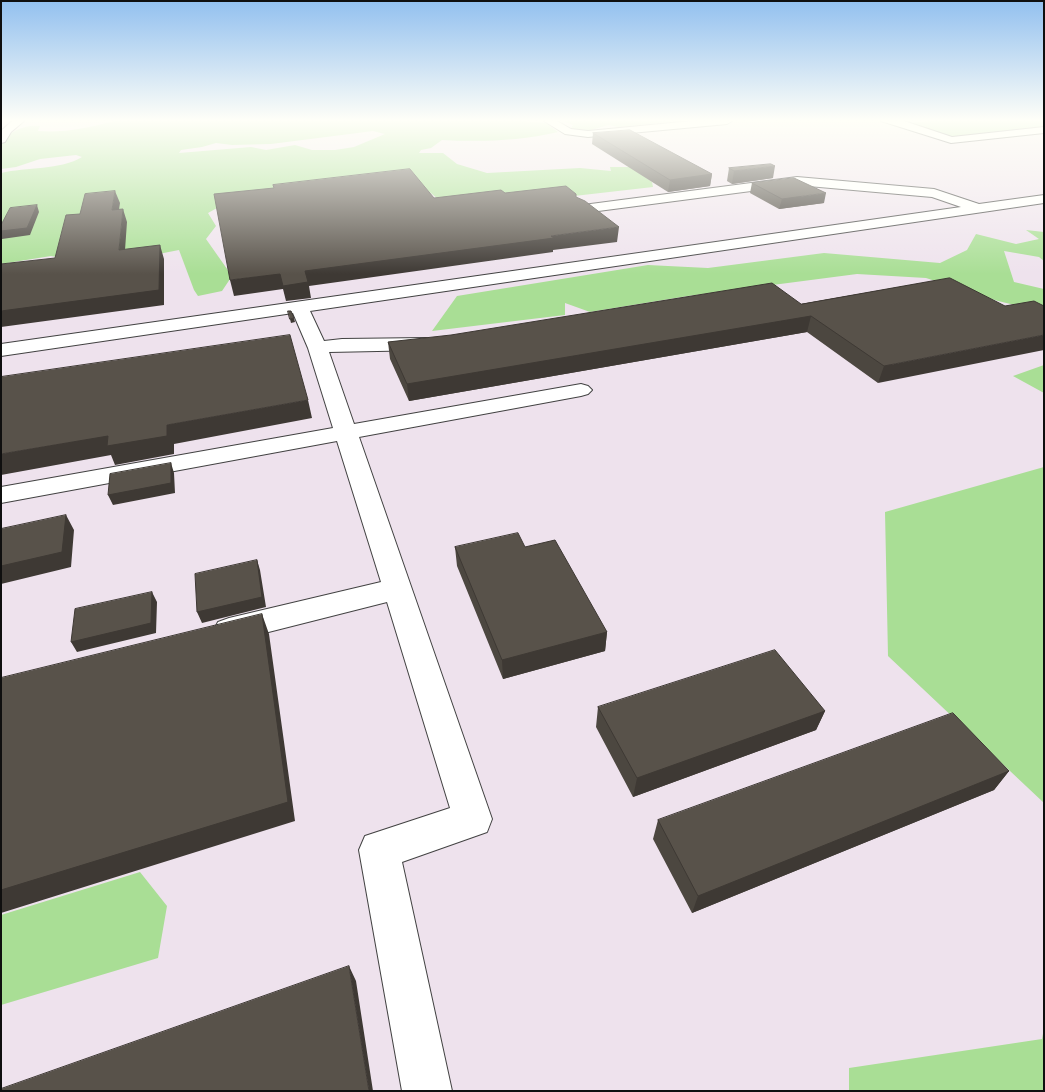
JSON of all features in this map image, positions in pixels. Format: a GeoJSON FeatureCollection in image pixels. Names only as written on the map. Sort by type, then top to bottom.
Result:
{"type":"FeatureCollection","features":[{"type":"Feature","properties":{"kind":"lane"},"geometry":{"type":"LineString","coordinates":[[583,209],[797,181],[934,192],[977,208]]}},
{"type":"Feature","properties":{"kind":"lane"},"geometry":{"type":"LineString","coordinates":[[1,350],[1044,199]]}},
{"type":"Feature","properties":{"kind":"lane"},"geometry":{"type":"LineString","coordinates":[[300,307],[309,344],[346,433],[473,819],[379,850],[427,1091]]}},
{"type":"Feature","properties":{"kind":"lane"},"geometry":{"type":"LineString","coordinates":[[309,344],[443,343]]}},
{"type":"Feature","properties":{"kind":"lane"},"geometry":{"type":"LineString","coordinates":[[1,495],[581,390]]}},
{"type":"Feature","properties":{"kind":"lane"},"geometry":{"type":"LineString","coordinates":[[204,636],[397,589]]}},
{"type":"Feature","properties":{"kind":"shaded area"},"geometry":{"type":"Polygon","coordinates":[[[1,172],[1044,172],[1044,1091],[1,1091],[1,172]]]}},
{"type":"Feature","properties":{"kind":"green space"},"geometry":{"type":"Polygon","coordinates":[[[638,172],[652,182],[653,187],[539,200],[438,199],[415,180],[217,208],[208,213],[216,226],[206,239],[232,276],[222,291],[198,296],[179,250],[143,257],[76,260],[51,256],[1,264],[1,173],[638,172]]]}},
{"type":"Feature","properties":{"kind":"green space"},"geometry":{"type":"Polygon","coordinates":[[[1026,230],[1044,232],[1044,261],[1039,257],[1004,251],[1014,282],[1044,289],[1044,312],[998,301],[926,278],[857,274],[688,296],[590,312],[565,303],[565,315],[432,331],[457,296],[648,265],[708,268],[824,253],[940,263],[967,250],[976,234],[1016,244],[1039,239],[1026,230]]]}},
{"type":"Feature","properties":{"kind":"green space"},"geometry":{"type":"Polygon","coordinates":[[[1044,365],[1044,393],[1013,376],[1044,365]]]}},
{"type":"Feature","properties":{"kind":"green space"},"geometry":{"type":"Polygon","coordinates":[[[1044,467],[1044,803],[888,656],[885,512],[1044,467]]]}},
{"type":"Feature","properties":{"kind":"green space"},"geometry":{"type":"Polygon","coordinates":[[[140,872],[167,906],[158,958],[1,1005],[1,915],[140,872]]]}},
{"type":"Feature","properties":{"kind":"green space"},"geometry":{"type":"Polygon","coordinates":[[[1044,1028],[1044,1091],[849,1091],[849,1068],[1042,1039],[1044,1028]]]}},
{"type":"Feature","properties":{"kind":"building"},"geometry":{"type":"Polygon","coordinates":[[[385,172],[412,172],[434,198],[501,190],[505,193],[566,186],[576,194],[576,197],[585,201],[619,227],[551,236],[554,238],[305,271],[308,282],[283,286],[280,274],[230,280],[214,194],[274,188],[273,185],[385,172]]]}},
{"type":"Feature","properties":{"kind":"building"},"geometry":{"type":"Polygon","coordinates":[[[657,172],[708,172],[712,174],[670,180],[657,172]]]}},
{"type":"Feature","properties":{"kind":"building"},"geometry":{"type":"Polygon","coordinates":[[[794,178],[826,193],[782,199],[752,183],[794,178]]]}},
{"type":"Feature","properties":{"kind":"building"},"geometry":{"type":"Polygon","coordinates":[[[115,191],[112,210],[123,209],[119,250],[160,245],[159,290],[1,311],[1,264],[55,258],[66,215],[80,214],[85,194],[115,191]]]}},
{"type":"Feature","properties":{"kind":"building"},"geometry":{"type":"Polygon","coordinates":[[[37,205],[27,228],[1,231],[1,225],[10,208],[37,205]]]}},
{"type":"Feature","properties":{"kind":"building"},"geometry":{"type":"Polygon","coordinates":[[[950,278],[1005,306],[1034,301],[1044,306],[1044,335],[884,366],[811,316],[407,384],[388,342],[451,335],[772,283],[801,304],[950,278]]]}},
{"type":"Feature","properties":{"kind":"building"},"geometry":{"type":"Polygon","coordinates":[[[288,311],[291,311],[294,318],[290,319],[288,311]]]}},
{"type":"Feature","properties":{"kind":"building"},"geometry":{"type":"Polygon","coordinates":[[[290,335],[308,400],[167,425],[167,436],[107,446],[108,436],[1,454],[1,377],[290,335]]]}},
{"type":"Feature","properties":{"kind":"building"},"geometry":{"type":"Polygon","coordinates":[[[171,463],[171,483],[108,495],[110,474],[171,463]]]}},
{"type":"Feature","properties":{"kind":"building"},"geometry":{"type":"Polygon","coordinates":[[[66,515],[62,552],[1,566],[1,529],[66,515]]]}},
{"type":"Feature","properties":{"kind":"building"},"geometry":{"type":"Polygon","coordinates":[[[518,533],[525,547],[555,540],[607,632],[502,660],[455,547],[518,533]]]}},
{"type":"Feature","properties":{"kind":"building"},"geometry":{"type":"Polygon","coordinates":[[[257,560],[262,597],[197,612],[195,574],[257,560]]]}},
{"type":"Feature","properties":{"kind":"building"},"geometry":{"type":"Polygon","coordinates":[[[152,592],[151,623],[71,642],[75,609],[152,592]]]}},
{"type":"Feature","properties":{"kind":"building"},"geometry":{"type":"Polygon","coordinates":[[[262,614],[288,802],[1,890],[1,678],[262,614]]]}},
{"type":"Feature","properties":{"kind":"building"},"geometry":{"type":"Polygon","coordinates":[[[775,650],[825,711],[637,778],[598,707],[775,650]]]}},
{"type":"Feature","properties":{"kind":"building"},"geometry":{"type":"Polygon","coordinates":[[[953,713],[1009,771],[698,896],[658,820],[953,713]]]}},
{"type":"Feature","properties":{"kind":"building"},"geometry":{"type":"Polygon","coordinates":[[[349,966],[369,1091],[1,1091],[1,1089],[349,966]]]}}]}
